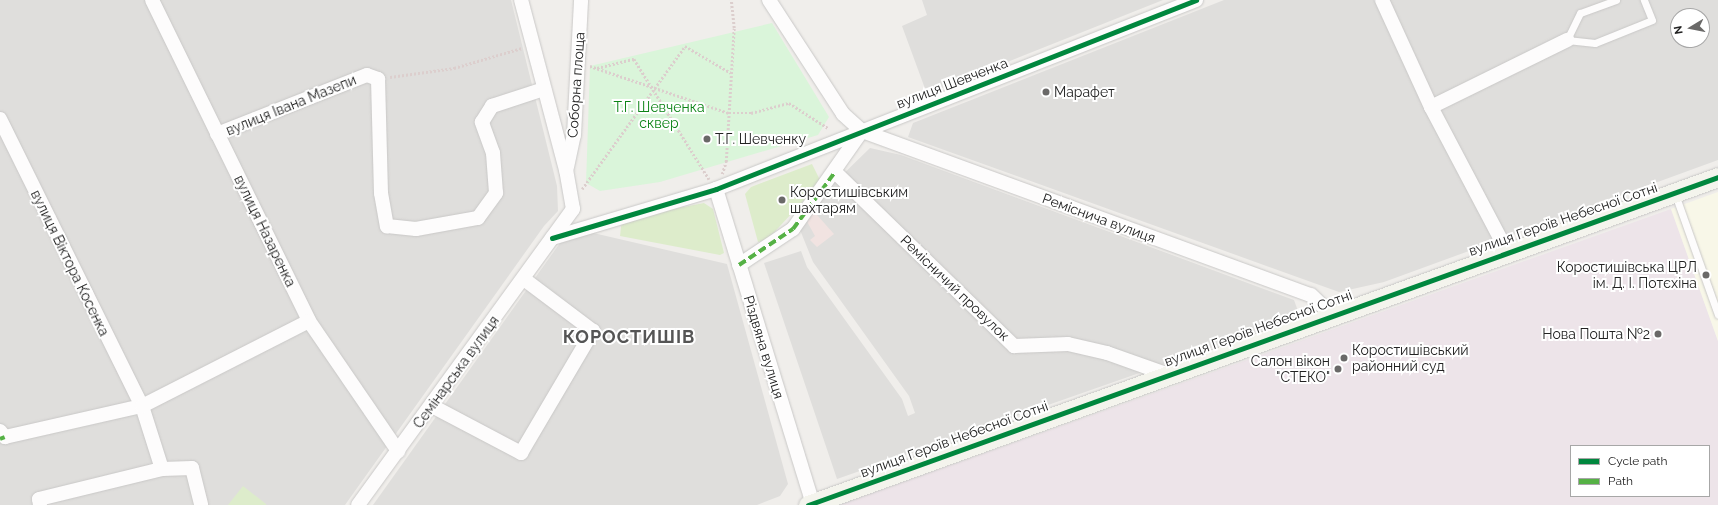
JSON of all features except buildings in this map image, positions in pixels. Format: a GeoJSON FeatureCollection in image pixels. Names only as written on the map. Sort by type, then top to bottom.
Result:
{"type":"FeatureCollection","features":[{"type":"Feature","properties":{"kind":"street","name":"вулиця Назаренка"},"geometry":{"type":"LineString","coordinates":[[152,0],[309,321],[398,451]]}},
{"type":"Feature","properties":{"kind":"street","name":"Семінарська вулиця"},"geometry":{"type":"LineString","coordinates":[[358,505],[525,280],[573,209],[566,170],[521,0]]}},
{"type":"Feature","properties":{"kind":"street","name":"Соборна площа"},"geometry":{"type":"LineString","coordinates":[[566,170],[574,135],[581,0]]}},
{"type":"Feature","properties":{"kind":"street"},"geometry":{"type":"LineString","coordinates":[[739,266],[793,229],[835,172],[862,131],[843,114],[769,0]]}},
{"type":"Feature","properties":{"kind":"street","name":"вулиця Шевченка"},"geometry":{"type":"LineString","coordinates":[[552,238],[716,189],[1196,0]]}},
{"type":"Feature","properties":{"kind":"street"},"geometry":{"type":"LineString","coordinates":[[1382,0],[1432,107],[1507,251]]}},
{"type":"Feature","properties":{"kind":"street"},"geometry":{"type":"LineString","coordinates":[[1432,107],[1567,40]]}},
{"type":"Feature","properties":{"kind":"street","name":"вулиця Івана Мазепи"},"geometry":{"type":"LineString","coordinates":[[217,134],[367,75],[378,79],[381,193],[387,226],[416,229],[478,218],[496,193],[492,153],[482,122],[492,106],[544,89]]}},
{"type":"Feature","properties":{"kind":"street","name":"вулиця Віктора Косенка"},"geometry":{"type":"LineString","coordinates":[[0,119],[142,406],[162,469]]}},
{"type":"Feature","properties":{"kind":"street","name":"Реміснича вулиця"},"geometry":{"type":"LineString","coordinates":[[862,131],[1311,295],[1331,314]]}},
{"type":"Feature","properties":{"kind":"street","name":"Ремісничий провулок"},"geometry":{"type":"LineString","coordinates":[[835,172],[1014,346],[1068,344],[1107,352],[1166,374]]}},
{"type":"Feature","properties":{"kind":"street","name":"вулиця Героїв Небесної Сотні"},"geometry":{"type":"LineString","coordinates":[[811,505],[1331,314],[1718,177]]}},
{"type":"Feature","properties":{"kind":"street","name":"Різдвяна вулиця"},"geometry":{"type":"LineString","coordinates":[[716,189],[811,505]]}},
{"type":"Feature","properties":{"kind":"street"},"geometry":{"type":"LineString","coordinates":[[432,406],[521,453],[594,331],[525,280]]}},
{"type":"Feature","properties":{"kind":"street"},"geometry":{"type":"LineString","coordinates":[[0,431],[5,436],[142,406],[309,321]]}},
{"type":"Feature","properties":{"kind":"street"},"geometry":{"type":"LineString","coordinates":[[40,505],[39,499],[162,469],[192,468],[201,505]]}},
{"type":"Feature","properties":{"kind":"lane"},"geometry":{"type":"LineString","coordinates":[[1616,0],[1580,13],[1567,40],[1595,43],[1652,20],[1644,0]]}},
{"type":"Feature","properties":{"kind":"lane"},"geometry":{"type":"LineString","coordinates":[[1674,193],[1718,315]]}},
{"type":"Feature","properties":{"kind":"path"},"geometry":{"type":"LineString","coordinates":[[716,189],[726,162],[734,28],[731,0]]}},
{"type":"Feature","properties":{"kind":"path"},"geometry":{"type":"LineString","coordinates":[[378,79],[454,68],[533,45]]}},
{"type":"Feature","properties":{"kind":"path"},"geometry":{"type":"LineString","coordinates":[[570,193],[587,187],[684,46],[731,73]]}},
{"type":"Feature","properties":{"kind":"path"},"geometry":{"type":"LineString","coordinates":[[596,68],[634,59],[716,189]]}},
{"type":"Feature","properties":{"kind":"path"},"geometry":{"type":"LineString","coordinates":[[578,61],[654,89],[729,112],[751,113],[789,103],[828,128]]}},
{"type":"Feature","properties":{"kind":"shaded area"},"geometry":{"type":"Polygon","coordinates":[[[0,0],[511,0],[557,186],[558,211],[544,226],[345,505],[0,505],[0,0]]]}},
{"type":"Feature","properties":{"kind":"shaded area"},"geometry":{"type":"Polygon","coordinates":[[[922,0],[1163,0],[927,94],[902,26],[927,15],[922,0]]]}},
{"type":"Feature","properties":{"kind":"shaded area"},"geometry":{"type":"Polygon","coordinates":[[[1224,0],[1718,0],[1718,160],[1384,282],[1339,292],[908,137],[913,123],[1224,0]]]}},
{"type":"Feature","properties":{"kind":"shaded area"},"geometry":{"type":"Polygon","coordinates":[[[870,148],[901,155],[1294,300],[1298,311],[1288,321],[837,479],[764,263],[801,251],[807,267],[902,399],[908,416],[915,413],[909,396],[813,262],[796,220],[870,148]]]}},
{"type":"Feature","properties":{"kind":"shaded area","name":"Коростишівська ЦРЛ ім. Д. І. Потєхіна"},"geometry":{"type":"Polygon","coordinates":[[[1718,192],[1718,341],[1671,209],[1718,192]]]}},
{"type":"Feature","properties":{"kind":"shaded area"},"geometry":{"type":"Polygon","coordinates":[[[818,203],[824,208],[817,215],[834,234],[817,247],[810,240],[815,236],[805,218],[818,203]]]}},
{"type":"Feature","properties":{"kind":"shaded area"},"geometry":{"type":"Polygon","coordinates":[[[1671,209],[1718,341],[1718,505],[839,505],[1671,209]]]}},
{"type":"Feature","properties":{"kind":"shaded area"},"geometry":{"type":"Polygon","coordinates":[[[576,229],[727,264],[788,484],[780,496],[757,505],[373,505],[560,243],[576,229]]]}},
{"type":"Feature","properties":{"kind":"green space","name":"Т.Г. Шевченка сквер"},"geometry":{"type":"Polygon","coordinates":[[[772,23],[829,117],[818,135],[660,182],[600,191],[586,183],[590,66],[772,23]]]}},
{"type":"Feature","properties":{"kind":"green space"},"geometry":{"type":"Polygon","coordinates":[[[812,164],[821,182],[767,240],[758,242],[745,194],[751,187],[812,164]]]}},
{"type":"Feature","properties":{"kind":"green space"},"geometry":{"type":"Polygon","coordinates":[[[704,203],[713,209],[724,253],[720,255],[620,236],[622,219],[704,203]]]}},
{"type":"Feature","properties":{"kind":"green space"},"geometry":{"type":"Polygon","coordinates":[[[243,486],[266,504],[266,505],[228,505],[243,486]]]}},
{"type":"Feature","properties":{"kind":"marked path"},"geometry":{"type":"LineString","coordinates":[[739,265],[793,229],[835,172]]}},
{"type":"Feature","properties":{"kind":"marked path"},"geometry":{"type":"LineString","coordinates":[[0,439],[5,437]]}},
{"type":"Feature","properties":{"kind":"cycle path"},"geometry":{"type":"LineString","coordinates":[[552,238],[716,189],[1196,0]]}},
{"type":"Feature","properties":{"kind":"cycle path"},"geometry":{"type":"LineString","coordinates":[[808,505],[1718,177]]}},
{"type":"Feature","properties":{"kind":"place","name":"Марафет"},"geometry":{"type":"Point","coordinates":[1046,92]}},
{"type":"Feature","properties":{"kind":"place","name":"Т.Г. Шевченку"},"geometry":{"type":"Point","coordinates":[707,139]}},
{"type":"Feature","properties":{"kind":"place","name":"Коростишівським шахтарям"},"geometry":{"type":"Point","coordinates":[782,200]}},
{"type":"Feature","properties":{"kind":"place","name":"Коростишівська ЦРЛ ім. Д. І. Потєхіна"},"geometry":{"type":"Point","coordinates":[1706,275]}},
{"type":"Feature","properties":{"kind":"place","name":"Нова Пошта №2"},"geometry":{"type":"Point","coordinates":[1658,334]}},
{"type":"Feature","properties":{"kind":"place","name":"Коростишівський районний суд"},"geometry":{"type":"Point","coordinates":[1344,358]}},
{"type":"Feature","properties":{"kind":"place","name":"Салон вікон \"СТЕКО\""},"geometry":{"type":"Point","coordinates":[1338,369]}},
{"type":"Feature","properties":{"kind":"district","name":"КОРОСТИШІВ"},"geometry":{"type":"Point","coordinates":[629,337]}}]}
